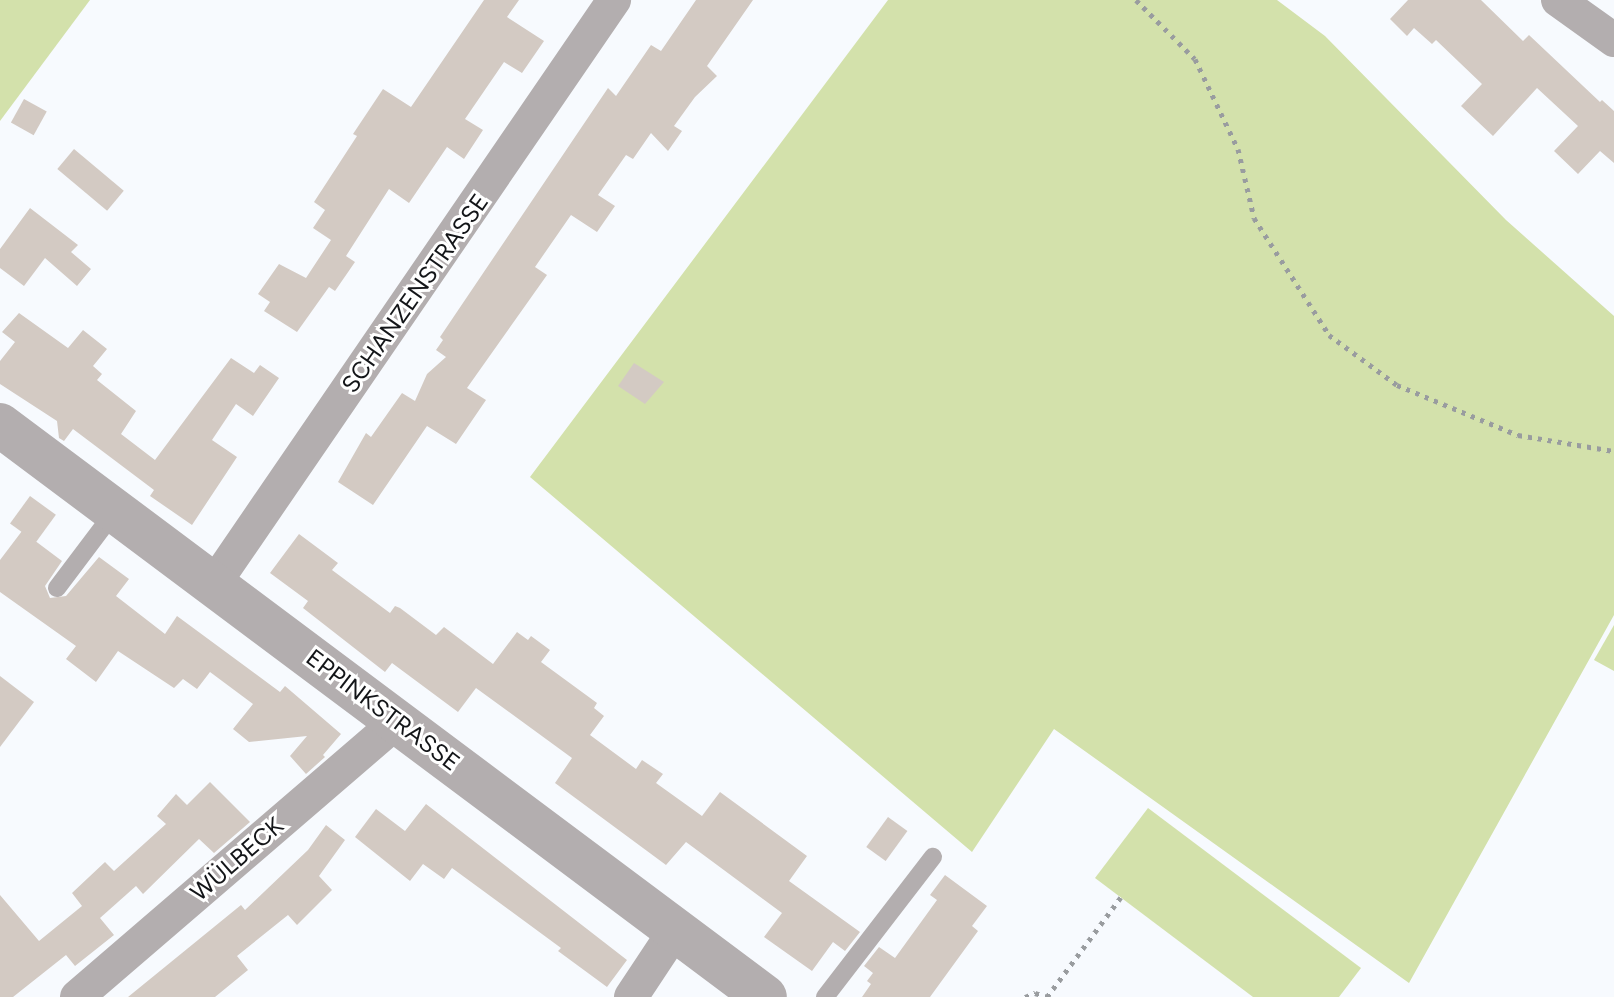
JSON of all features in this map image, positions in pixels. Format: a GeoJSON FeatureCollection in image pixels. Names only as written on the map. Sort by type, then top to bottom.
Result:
{"type":"FeatureCollection","features":[{"type":"Feature","properties":{"kind":"street","name":"SCHANZENSTRASSE"},"geometry":{"type":"LineString","coordinates":[[214,584],[614,0]]}},
{"type":"Feature","properties":{"kind":"street"},"geometry":{"type":"LineString","coordinates":[[1558,0],[1614,40]]}},
{"type":"Feature","properties":{"kind":"street","name":"EPPINKSTRASSE"},"geometry":{"type":"LineString","coordinates":[[0,425],[765,997]]}},
{"type":"Feature","properties":{"kind":"street","name":"WÜLBECK"},"geometry":{"type":"LineString","coordinates":[[77,997],[398,721]]}},
{"type":"Feature","properties":{"kind":"street"},"geometry":{"type":"LineString","coordinates":[[631,997],[676,929]]}},
{"type":"Feature","properties":{"kind":"lane"},"geometry":{"type":"LineString","coordinates":[[57,588],[115,511]]}},
{"type":"Feature","properties":{"kind":"lane"},"geometry":{"type":"LineString","coordinates":[[825,997],[933,857]]}},
{"type":"Feature","properties":{"kind":"path"},"geometry":{"type":"LineString","coordinates":[[1136,0],[1195,59],[1238,149],[1254,218],[1329,335],[1397,385],[1505,429],[1614,451]]}},
{"type":"Feature","properties":{"kind":"path"},"geometry":{"type":"LineString","coordinates":[[1025,997],[1035,993],[1047,997],[1121,897]]}},
{"type":"Feature","properties":{"kind":"green space"},"geometry":{"type":"Polygon","coordinates":[[[0,0],[90,0],[0,121],[0,0]]]}},
{"type":"Feature","properties":{"kind":"green space"},"geometry":{"type":"Polygon","coordinates":[[[888,0],[1277,0],[1325,36],[1506,220],[1614,316],[1614,615],[1409,983],[1054,729],[972,852],[530,477],[888,0]]]}},
{"type":"Feature","properties":{"kind":"green space"},"geometry":{"type":"Polygon","coordinates":[[[1614,625],[1614,671],[1594,660],[1614,625]]]}},
{"type":"Feature","properties":{"kind":"green space"},"geometry":{"type":"Polygon","coordinates":[[[1148,808],[1361,968],[1339,997],[1253,997],[1095,878],[1148,808]]]}},
{"type":"Feature","properties":{"kind":"building"},"geometry":{"type":"Polygon","coordinates":[[[484,0],[519,0],[507,17],[544,41],[522,73],[504,62],[465,119],[483,130],[464,159],[447,147],[409,203],[389,189],[346,256],[355,262],[335,291],[329,287],[297,332],[264,311],[270,302],[258,294],[279,264],[306,278],[331,240],[313,228],[325,210],[314,202],[357,136],[353,134],[383,89],[411,107],[484,0]]]}},
{"type":"Feature","properties":{"kind":"building"},"geometry":{"type":"Polygon","coordinates":[[[696,0],[753,0],[707,66],[717,76],[695,97],[674,126],[682,131],[668,151],[651,133],[633,159],[626,155],[598,195],[615,206],[597,232],[571,215],[535,267],[547,275],[467,388],[486,400],[456,444],[427,426],[373,505],[338,482],[366,433],[371,437],[402,393],[415,401],[427,374],[446,357],[436,350],[443,340],[440,337],[608,88],[616,96],[651,45],[661,51],[696,0]]]}},
{"type":"Feature","properties":{"kind":"building"},"geometry":{"type":"Polygon","coordinates":[[[1408,0],[1481,0],[1523,41],[1529,35],[1600,102],[1602,100],[1614,111],[1614,163],[1600,151],[1578,174],[1554,151],[1578,126],[1537,88],[1493,136],[1461,106],[1482,84],[1436,40],[1432,44],[1414,28],[1407,36],[1390,19],[1408,0]]]}},
{"type":"Feature","properties":{"kind":"building"},"geometry":{"type":"Polygon","coordinates":[[[24,99],[47,112],[34,135],[11,123],[24,99]]]}},
{"type":"Feature","properties":{"kind":"building"},"geometry":{"type":"Polygon","coordinates":[[[74,149],[124,191],[107,211],[57,169],[74,149]]]}},
{"type":"Feature","properties":{"kind":"building"},"geometry":{"type":"Polygon","coordinates":[[[30,208],[78,245],[71,252],[91,269],[77,286],[45,258],[24,286],[0,268],[0,249],[30,208]]]}},
{"type":"Feature","properties":{"kind":"building"},"geometry":{"type":"Polygon","coordinates":[[[19,313],[68,348],[83,330],[107,349],[93,366],[102,374],[97,380],[136,411],[121,434],[155,460],[231,358],[254,373],[260,365],[279,378],[253,416],[236,404],[212,440],[237,457],[192,525],[150,496],[154,490],[73,429],[64,441],[59,438],[57,421],[0,384],[0,361],[15,342],[2,332],[19,313]]]}},
{"type":"Feature","properties":{"kind":"building"},"geometry":{"type":"Polygon","coordinates":[[[634,363],[664,382],[645,404],[618,386],[634,363]]]}},
{"type":"Feature","properties":{"kind":"building"},"geometry":{"type":"Polygon","coordinates":[[[30,496],[56,515],[36,542],[10,524],[30,496]]]}},
{"type":"Feature","properties":{"kind":"building"},"geometry":{"type":"Polygon","coordinates":[[[22,531],[62,561],[45,586],[50,598],[66,596],[99,557],[129,579],[116,596],[165,634],[177,616],[280,692],[285,686],[341,734],[323,755],[325,757],[306,774],[290,756],[307,736],[249,742],[233,729],[253,704],[210,672],[197,689],[183,679],[174,688],[118,651],[96,682],[66,659],[76,646],[0,592],[0,560],[22,531]]]}},
{"type":"Feature","properties":{"kind":"building"},"geometry":{"type":"Polygon","coordinates":[[[299,534],[338,563],[332,570],[390,613],[395,606],[400,608],[436,635],[444,627],[493,664],[517,632],[528,640],[531,636],[550,650],[541,662],[597,703],[594,708],[604,716],[590,735],[636,769],[642,760],[663,774],[656,783],[702,816],[720,792],[807,856],[789,881],[860,932],[845,951],[833,942],[812,971],[764,937],[782,913],[686,842],[666,865],[555,783],[572,758],[476,688],[458,712],[392,663],[385,672],[303,608],[308,601],[270,573],[299,534]]]}},
{"type":"Feature","properties":{"kind":"building"},"geometry":{"type":"Polygon","coordinates":[[[0,676],[34,702],[0,747],[0,676]]]}},
{"type":"Feature","properties":{"kind":"building"},"geometry":{"type":"Polygon","coordinates":[[[210,782],[250,822],[214,853],[199,839],[143,894],[136,886],[100,918],[114,935],[75,966],[66,955],[13,997],[0,997],[0,895],[39,941],[82,906],[72,893],[105,862],[114,871],[166,824],[157,816],[176,794],[187,805],[210,782]]]}},
{"type":"Feature","properties":{"kind":"building"},"geometry":{"type":"Polygon","coordinates":[[[426,804],[627,960],[607,987],[558,951],[561,948],[452,868],[444,879],[423,864],[410,881],[355,837],[376,809],[405,831],[426,804]]]}},
{"type":"Feature","properties":{"kind":"building"},"geometry":{"type":"Polygon","coordinates":[[[888,817],[907,831],[886,861],[866,847],[888,817]]]}},
{"type":"Feature","properties":{"kind":"building"},"geometry":{"type":"Polygon","coordinates":[[[326,825],[345,840],[319,876],[332,890],[297,925],[288,915],[237,956],[248,970],[215,997],[128,997],[241,905],[245,910],[308,850],[326,825]]]}},
{"type":"Feature","properties":{"kind":"building"},"geometry":{"type":"Polygon","coordinates":[[[945,875],[987,906],[972,926],[978,931],[930,997],[862,997],[871,984],[867,981],[873,973],[864,966],[879,947],[895,958],[937,900],[930,895],[945,875]]]}}]}
